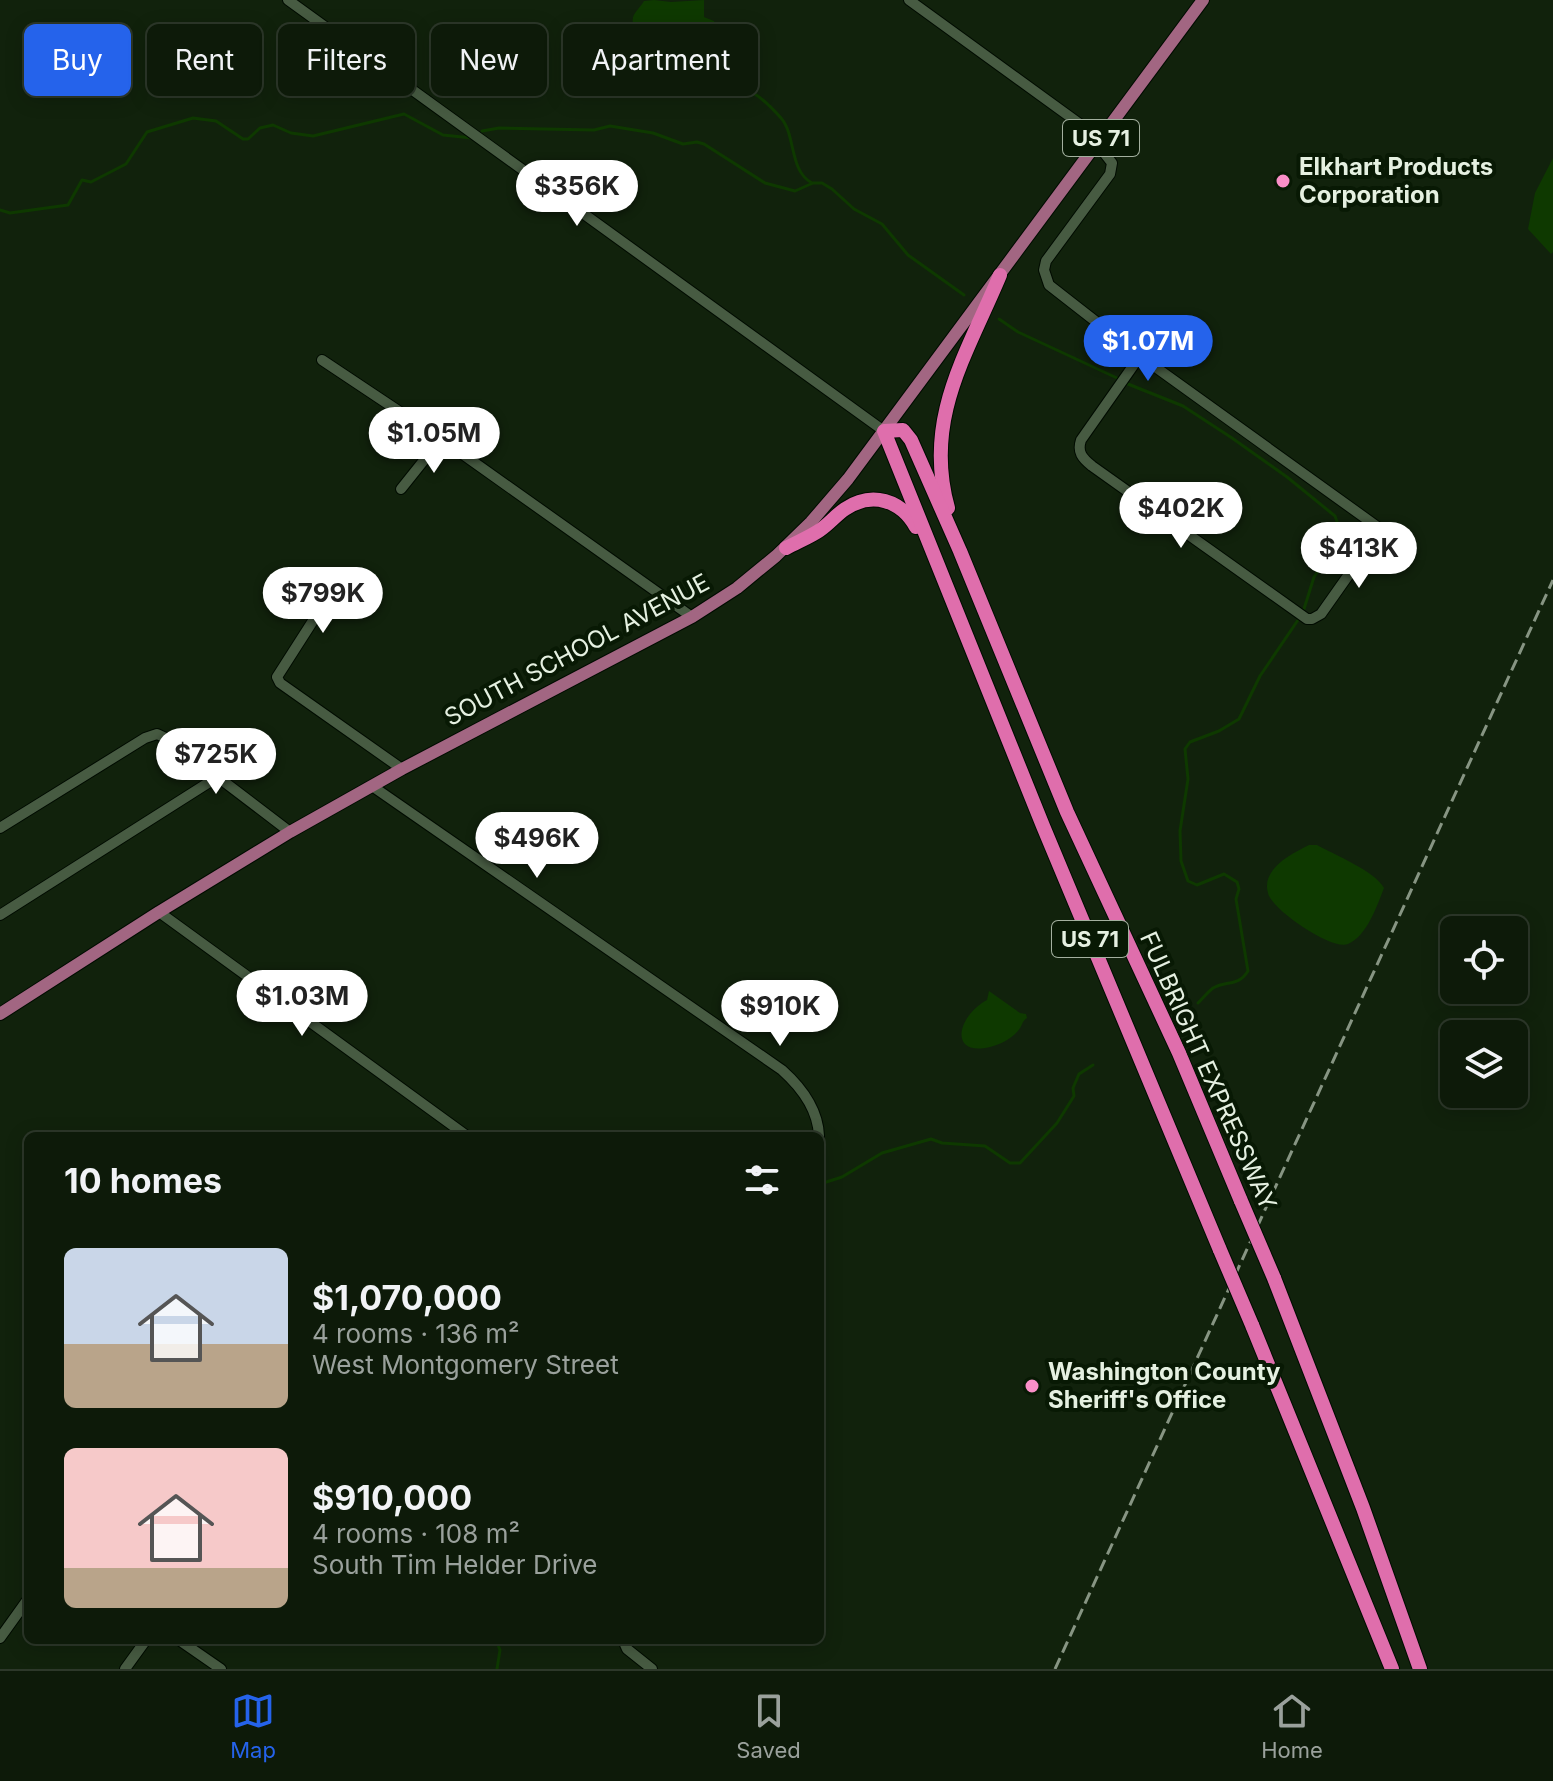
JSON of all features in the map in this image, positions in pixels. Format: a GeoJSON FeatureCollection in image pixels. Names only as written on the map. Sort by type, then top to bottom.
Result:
{"type":"FeatureCollection","features":[{"type":"Feature","properties":{"kind":"highway"},"geometry":{"type":"LineString","coordinates":[[960,551],[943,488],[940,453],[942,420],[953,381],[1000,275]]}},
{"type":"Feature","properties":{"kind":"highway","name":"FULBRIGHT EXPRESSWAY"},"geometry":{"type":"LineString","coordinates":[[884,431],[903,430],[911,440],[1067,812],[1179,1053],[1274,1278],[1363,1508],[1420,1669]]}},
{"type":"Feature","properties":{"kind":"highway","name":"US 71"},"geometry":{"type":"LineString","coordinates":[[884,431],[1392,1669]]}},
{"type":"Feature","properties":{"kind":"highway"},"geometry":{"type":"LineString","coordinates":[[786,548],[815,533],[854,504],[879,500],[894,503],[915,524],[963,628]]}},
{"type":"Feature","properties":{"kind":"main road","name":"SOUTH SCHOOL AVENUE"},"geometry":{"type":"LineString","coordinates":[[0,1014],[290,832],[402,769],[692,617],[737,588],[786,548],[823,509],[884,431],[1203,0]]}},
{"type":"Feature","properties":{"kind":"street"},"geometry":{"type":"LineString","coordinates":[[288,0],[884,431]]}},
{"type":"Feature","properties":{"kind":"street"},"geometry":{"type":"LineString","coordinates":[[909,0],[1084,127],[1112,163],[1113,169],[1046,261],[1045,278],[1049,285],[1140,356],[1411,551]]}},
{"type":"Feature","properties":{"kind":"street"},"geometry":{"type":"LineString","coordinates":[[1140,356],[1081,440],[1081,454],[1092,466],[1303,617],[1312,619],[1321,614],[1381,529]]}},
{"type":"Feature","properties":{"kind":"street"},"geometry":{"type":"LineString","coordinates":[[322,360],[441,439],[692,617]]}},
{"type":"Feature","properties":{"kind":"street"},"geometry":{"type":"LineString","coordinates":[[401,489],[441,439]]}},
{"type":"Feature","properties":{"kind":"street"},"geometry":{"type":"LineString","coordinates":[[341,577],[277,677],[280,683],[402,769]]}},
{"type":"Feature","properties":{"kind":"street"},"geometry":{"type":"LineString","coordinates":[[0,828],[145,738],[157,734],[219,776],[290,832]]}},
{"type":"Feature","properties":{"kind":"street"},"geometry":{"type":"LineString","coordinates":[[0,915],[219,776]]}},
{"type":"Feature","properties":{"kind":"street"},"geometry":{"type":"LineString","coordinates":[[372,786],[782,1070],[807,1099],[818,1132]]}},
{"type":"Feature","properties":{"kind":"street"},"geometry":{"type":"LineString","coordinates":[[159,912],[462,1132]]}},
{"type":"Feature","properties":{"kind":"street"},"geometry":{"type":"LineString","coordinates":[[0,1638],[24,1605]]}},
{"type":"Feature","properties":{"kind":"street"},"geometry":{"type":"LineString","coordinates":[[125,1669],[143,1644]]}},
{"type":"Feature","properties":{"kind":"street"},"geometry":{"type":"LineString","coordinates":[[185,1644],[221,1669]]}},
{"type":"Feature","properties":{"kind":"street"},"geometry":{"type":"LineString","coordinates":[[625,1644],[652,1669]]}},
{"type":"Feature","properties":{"kind":"shaded area"},"geometry":{"type":"Polygon","coordinates":[[[704,0],[704,17],[714,24],[634,24],[633,17],[644,1],[704,0]]]}},
{"type":"Feature","properties":{"kind":"shaded area"},"geometry":{"type":"Polygon","coordinates":[[[1553,158],[1551,254],[1528,229],[1535,193],[1553,158]]]}},
{"type":"Feature","properties":{"kind":"shaded area"},"geometry":{"type":"Polygon","coordinates":[[[1309,845],[1317,845],[1354,864],[1384,888],[1366,928],[1348,944],[1329,941],[1303,927],[1280,909],[1268,893],[1267,884],[1273,870],[1286,858],[1309,845]]]}},
{"type":"Feature","properties":{"kind":"shaded area"},"geometry":{"type":"Polygon","coordinates":[[[989,991],[1026,1014],[1027,1018],[1008,1039],[977,1049],[963,1041],[962,1034],[969,1016],[987,1000],[989,991]]]}},
{"type":"Feature","properties":{"kind":"waterway"},"geometry":{"type":"LineString","coordinates":[[758,96],[786,125],[796,162],[812,183]]}},
{"type":"Feature","properties":{"kind":"waterway"},"geometry":{"type":"LineString","coordinates":[[0,210],[10,213],[68,205],[82,180],[91,182],[126,164],[147,132],[193,118],[216,121],[243,139],[248,139],[260,128],[273,125],[291,133],[313,136],[404,114],[443,135],[472,138]]}},
{"type":"Feature","properties":{"kind":"waterway"},"geometry":{"type":"LineString","coordinates":[[482,131],[499,128],[594,130],[610,126],[653,133],[683,144],[704,144],[765,183],[795,191],[813,183],[822,183],[854,209],[882,224],[908,255],[964,295]]}},
{"type":"Feature","properties":{"kind":"waterway"},"geometry":{"type":"LineString","coordinates":[[999,319],[1018,332],[1117,378]]}},
{"type":"Feature","properties":{"kind":"waterway"},"geometry":{"type":"LineString","coordinates":[[1128,384],[1183,406],[1287,477],[1335,516],[1340,530],[1314,577],[1304,609]]}},
{"type":"Feature","properties":{"kind":"waterway"},"geometry":{"type":"LineString","coordinates":[[1198,1003],[1213,988],[1236,981],[1248,971],[1236,899],[1239,889],[1237,882],[1224,874],[1197,885],[1188,881],[1181,861],[1180,831],[1188,779],[1185,749],[1190,742],[1239,719],[1260,676],[1298,620]]}},
{"type":"Feature","properties":{"kind":"waterway"},"geometry":{"type":"LineString","coordinates":[[824,1183],[842,1177],[882,1153],[931,1139],[942,1143],[985,1146],[1010,1163],[1020,1163],[1057,1123],[1074,1096],[1073,1088],[1079,1074],[1093,1065]]}},
{"type":"Feature","properties":{"kind":"waterway"},"geometry":{"type":"LineString","coordinates":[[497,1669],[500,1650],[498,1644]]}},
{"type":"Feature","properties":{"kind":"railway"},"geometry":{"type":"LineString","coordinates":[[1055,1669],[1553,580]]}},
{"type":"Feature","properties":{"kind":"place","name":"Elkhart Products Corporation"},"geometry":{"type":"Point","coordinates":[1283,181]}},
{"type":"Feature","properties":{"kind":"place","name":"Washington County Sheriff's Office"},"geometry":{"type":"Point","coordinates":[1032,1386]}}]}
